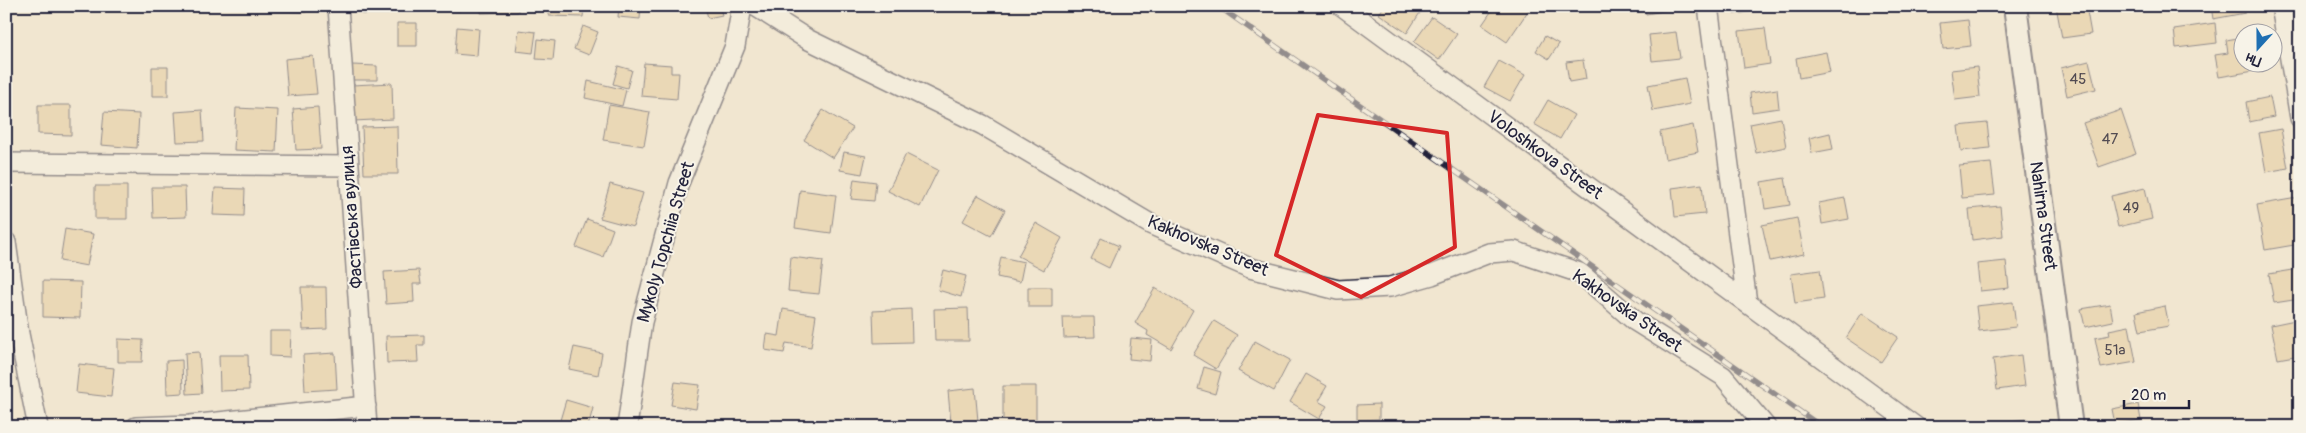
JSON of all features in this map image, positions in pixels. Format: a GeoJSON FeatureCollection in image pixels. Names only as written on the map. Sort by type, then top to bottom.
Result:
{"type":"FeatureCollection","features":[{"type":"Feature","properties":{"kind":"street","name":"Фастівська вулиця"},"geometry":{"type":"LineString","coordinates":[[338,6],[367,427]]}},
{"type":"Feature","properties":{"kind":"street","name":"Mykoly Topchiia Street"},"geometry":{"type":"LineString","coordinates":[[627,427],[642,322],[679,183],[736,46],[742,6]]}},
{"type":"Feature","properties":{"kind":"street","name":"Kakhovska Street"},"geometry":{"type":"LineString","coordinates":[[755,6],[807,39],[983,125],[1152,224],[1250,268],[1338,290],[1390,287],[1432,275],[1489,253],[1514,251],[1580,274],[1635,321],[1723,376],[1766,427]]}},
{"type":"Feature","properties":{"kind":"street","name":"Voloshkova Street"},"geometry":{"type":"LineString","coordinates":[[1342,6],[1916,427]]}},
{"type":"Feature","properties":{"kind":"street"},"geometry":{"type":"LineString","coordinates":[[1708,6],[1747,303]]}},
{"type":"Feature","properties":{"kind":"street","name":"Nahirna Street"},"geometry":{"type":"LineString","coordinates":[[2016,6],[2071,427]]}},
{"type":"Feature","properties":{"kind":"street"},"geometry":{"type":"LineString","coordinates":[[2281,6],[2300,118]]}},
{"type":"Feature","properties":{"kind":"street"},"geometry":{"type":"LineString","coordinates":[[6,167],[6,162],[348,166]]}},
{"type":"Feature","properties":{"kind":"street"},"geometry":{"type":"LineString","coordinates":[[6,242],[19,334],[38,427]]}},
{"type":"Feature","properties":{"kind":"street"},"geometry":{"type":"LineString","coordinates":[[136,427],[190,425],[366,406]]}},
{"type":"Feature","properties":{"kind":"highlighted area"},"geometry":{"type":"Polygon","coordinates":[[[1318,115],[1447,133],[1455,247],[1361,297],[1276,255],[1318,115]]]}},
{"type":"Feature","properties":{"kind":"building"},"geometry":{"type":"Polygon","coordinates":[[[98,6],[134,6],[134,9],[98,6]]]}},
{"type":"Feature","properties":{"kind":"building"},"geometry":{"type":"Polygon","coordinates":[[[164,6],[198,6],[198,11],[164,10],[164,6]]]}},
{"type":"Feature","properties":{"kind":"building"},"geometry":{"type":"Polygon","coordinates":[[[274,6],[306,6],[306,12],[274,11],[274,6]]]}},
{"type":"Feature","properties":{"kind":"building"},"geometry":{"type":"Polygon","coordinates":[[[361,6],[389,6],[389,14],[361,14],[361,6]]]}},
{"type":"Feature","properties":{"kind":"building"},"geometry":{"type":"Polygon","coordinates":[[[424,6],[460,6],[460,11],[424,10],[424,6]]]}},
{"type":"Feature","properties":{"kind":"building"},"geometry":{"type":"Polygon","coordinates":[[[481,6],[518,6],[518,12],[481,13],[481,6]]]}},
{"type":"Feature","properties":{"kind":"building"},"geometry":{"type":"Polygon","coordinates":[[[549,6],[584,6],[583,17],[549,16],[549,6]]]}},
{"type":"Feature","properties":{"kind":"building"},"geometry":{"type":"Polygon","coordinates":[[[592,6],[617,6],[617,9],[592,6]]]}},
{"type":"Feature","properties":{"kind":"building"},"geometry":{"type":"Polygon","coordinates":[[[619,6],[641,6],[640,19],[618,17],[619,6]]]}},
{"type":"Feature","properties":{"kind":"building"},"geometry":{"type":"Polygon","coordinates":[[[705,6],[719,6],[722,15],[708,18],[705,6]]]}},
{"type":"Feature","properties":{"kind":"building"},"geometry":{"type":"Polygon","coordinates":[[[1384,6],[1420,6],[1423,8],[1407,33],[1379,14],[1384,6]]]}},
{"type":"Feature","properties":{"kind":"building"},"geometry":{"type":"Polygon","coordinates":[[[1495,6],[1530,8],[1507,42],[1482,25],[1495,6]]]}},
{"type":"Feature","properties":{"kind":"building"},"geometry":{"type":"Polygon","coordinates":[[[1644,6],[1675,6],[1675,9],[1646,14],[1644,6]]]}},
{"type":"Feature","properties":{"kind":"building"},"geometry":{"type":"Polygon","coordinates":[[[1733,6],[1765,6],[1765,10],[1734,14],[1733,6]]]}},
{"type":"Feature","properties":{"kind":"building"},"geometry":{"type":"Polygon","coordinates":[[[2056,6],[2086,6],[2091,34],[2062,38],[2056,6]]]}},
{"type":"Feature","properties":{"kind":"building"},"geometry":{"type":"Polygon","coordinates":[[[2211,6],[2244,6],[2245,13],[2213,19],[2211,6]]]}},
{"type":"Feature","properties":{"kind":"building"},"geometry":{"type":"Polygon","coordinates":[[[1432,17],[1457,34],[1439,60],[1414,42],[1432,17]]]}},
{"type":"Feature","properties":{"kind":"building"},"geometry":{"type":"Polygon","coordinates":[[[1968,20],[1971,46],[1943,49],[1940,23],[1968,20]]]}},
{"type":"Feature","properties":{"kind":"building"},"geometry":{"type":"Polygon","coordinates":[[[397,23],[417,23],[417,46],[397,46],[397,23]]]}},
{"type":"Feature","properties":{"kind":"building"},"geometry":{"type":"Polygon","coordinates":[[[2215,23],[2217,43],[2176,48],[2174,29],[2215,23]]]}},
{"type":"Feature","properties":{"kind":"building"},"geometry":{"type":"Polygon","coordinates":[[[583,26],[598,32],[589,55],[574,49],[583,26]]]}},
{"type":"Feature","properties":{"kind":"building"},"geometry":{"type":"Polygon","coordinates":[[[457,27],[479,29],[477,56],[455,54],[457,27]]]}},
{"type":"Feature","properties":{"kind":"building"},"geometry":{"type":"Polygon","coordinates":[[[1765,28],[1770,64],[1744,68],[1739,31],[1765,28]]]}},
{"type":"Feature","properties":{"kind":"building"},"geometry":{"type":"Polygon","coordinates":[[[519,30],[536,32],[533,53],[516,51],[519,30]]]}},
{"type":"Feature","properties":{"kind":"building"},"geometry":{"type":"Polygon","coordinates":[[[1676,32],[1680,58],[1652,61],[1649,35],[1676,32]]]}},
{"type":"Feature","properties":{"kind":"building"},"geometry":{"type":"Polygon","coordinates":[[[1545,36],[1559,44],[1549,59],[1536,51],[1545,36]]]}},
{"type":"Feature","properties":{"kind":"building"},"geometry":{"type":"Polygon","coordinates":[[[538,39],[555,41],[553,60],[536,59],[538,39]]]}},
{"type":"Feature","properties":{"kind":"building"},"geometry":{"type":"Polygon","coordinates":[[[2234,39],[2234,72],[2248,72],[2219,77],[2215,55],[2228,53],[2226,40],[2234,39]]]}},
{"type":"Feature","properties":{"kind":"building"},"geometry":{"type":"Polygon","coordinates":[[[1826,52],[1830,72],[1799,78],[1796,58],[1826,52]]]}},
{"type":"Feature","properties":{"kind":"building"},"geometry":{"type":"Polygon","coordinates":[[[313,56],[317,94],[288,96],[285,59],[313,56]]]}},
{"type":"Feature","properties":{"kind":"building"},"geometry":{"type":"Polygon","coordinates":[[[1583,60],[1586,79],[1569,82],[1566,62],[1583,60]]]}},
{"type":"Feature","properties":{"kind":"building"},"geometry":{"type":"Polygon","coordinates":[[[1499,61],[1525,75],[1510,101],[1484,87],[1499,61]]]}},
{"type":"Feature","properties":{"kind":"building"},"geometry":{"type":"Polygon","coordinates":[[[2089,61],[2096,89],[2067,96],[2061,68],[2089,61]]]}},
{"type":"Feature","properties":{"kind":"building"},"geometry":{"type":"Polygon","coordinates":[[[644,63],[671,65],[671,73],[679,73],[677,99],[641,96],[644,63]]]}},
{"type":"Feature","properties":{"kind":"building"},"geometry":{"type":"Polygon","coordinates":[[[352,65],[377,66],[377,80],[352,80],[352,65]]]}},
{"type":"Feature","properties":{"kind":"building"},"geometry":{"type":"Polygon","coordinates":[[[618,66],[632,70],[627,88],[613,84],[618,66]]]}},
{"type":"Feature","properties":{"kind":"building"},"geometry":{"type":"Polygon","coordinates":[[[152,67],[168,67],[168,96],[152,96],[152,67]]]}},
{"type":"Feature","properties":{"kind":"building"},"geometry":{"type":"Polygon","coordinates":[[[1977,67],[1980,97],[1955,100],[1951,70],[1977,67]]]}},
{"type":"Feature","properties":{"kind":"building"},"geometry":{"type":"Polygon","coordinates":[[[1685,78],[1690,104],[1653,111],[1648,85],[1685,78]]]}},
{"type":"Feature","properties":{"kind":"building"},"geometry":{"type":"Polygon","coordinates":[[[588,81],[626,90],[622,106],[585,98],[588,81]]]}},
{"type":"Feature","properties":{"kind":"building"},"geometry":{"type":"Polygon","coordinates":[[[392,83],[393,119],[354,121],[352,85],[392,83]]]}},
{"type":"Feature","properties":{"kind":"building"},"geometry":{"type":"Polygon","coordinates":[[[1777,89],[1779,108],[1752,112],[1750,93],[1777,89]]]}},
{"type":"Feature","properties":{"kind":"building"},"geometry":{"type":"Polygon","coordinates":[[[2270,97],[2274,117],[2249,122],[2246,102],[2270,97]]]}},
{"type":"Feature","properties":{"kind":"building"},"geometry":{"type":"Polygon","coordinates":[[[1548,100],[1574,115],[1560,139],[1534,124],[1548,100]]]}},
{"type":"Feature","properties":{"kind":"building"},"geometry":{"type":"Polygon","coordinates":[[[38,105],[71,105],[71,135],[38,134],[38,105]]]}},
{"type":"Feature","properties":{"kind":"building"},"geometry":{"type":"Polygon","coordinates":[[[609,105],[650,112],[644,146],[603,140],[609,105]]]}},
{"type":"Feature","properties":{"kind":"building"},"geometry":{"type":"Polygon","coordinates":[[[318,107],[321,149],[296,150],[293,109],[318,107]]]}},
{"type":"Feature","properties":{"kind":"building"},"geometry":{"type":"Polygon","coordinates":[[[236,108],[278,110],[276,152],[234,150],[236,108]]]}},
{"type":"Feature","properties":{"kind":"building"},"geometry":{"type":"Polygon","coordinates":[[[202,110],[204,141],[177,142],[175,112],[202,110]]]}},
{"type":"Feature","properties":{"kind":"building"},"geometry":{"type":"Polygon","coordinates":[[[823,110],[853,128],[833,158],[804,140],[823,110]]]}},
{"type":"Feature","properties":{"kind":"building"},"geometry":{"type":"Polygon","coordinates":[[[2121,110],[2136,154],[2099,167],[2083,123],[2121,110]]]}},
{"type":"Feature","properties":{"kind":"building"},"geometry":{"type":"Polygon","coordinates":[[[104,112],[139,114],[137,148],[101,145],[104,112]]]}},
{"type":"Feature","properties":{"kind":"building"},"geometry":{"type":"Polygon","coordinates":[[[1781,118],[1786,147],[1756,153],[1750,124],[1781,118]]]}},
{"type":"Feature","properties":{"kind":"building"},"geometry":{"type":"Polygon","coordinates":[[[1987,123],[1990,148],[1961,151],[1958,126],[1987,123]]]}},
{"type":"Feature","properties":{"kind":"building"},"geometry":{"type":"Polygon","coordinates":[[[1693,125],[1698,152],[1665,159],[1660,132],[1693,125]]]}},
{"type":"Feature","properties":{"kind":"building"},"geometry":{"type":"Polygon","coordinates":[[[397,126],[398,174],[364,174],[362,127],[397,126]]]}},
{"type":"Feature","properties":{"kind":"building"},"geometry":{"type":"Polygon","coordinates":[[[2281,129],[2288,168],[2266,172],[2259,133],[2281,129]]]}},
{"type":"Feature","properties":{"kind":"building"},"geometry":{"type":"Polygon","coordinates":[[[1830,133],[1833,149],[1812,153],[1809,138],[1830,133]]]}},
{"type":"Feature","properties":{"kind":"building"},"geometry":{"type":"Polygon","coordinates":[[[844,152],[866,156],[862,174],[840,170],[844,152]]]}},
{"type":"Feature","properties":{"kind":"building"},"geometry":{"type":"Polygon","coordinates":[[[906,154],[938,170],[920,207],[888,191],[906,154]]]}},
{"type":"Feature","properties":{"kind":"building"},"geometry":{"type":"Polygon","coordinates":[[[1991,163],[1995,195],[1962,198],[1959,166],[1991,163]]]}},
{"type":"Feature","properties":{"kind":"building"},"geometry":{"type":"Polygon","coordinates":[[[1785,178],[1790,205],[1765,209],[1761,182],[1785,178]]]}},
{"type":"Feature","properties":{"kind":"building"},"geometry":{"type":"Polygon","coordinates":[[[854,179],[876,182],[874,201],[851,199],[854,179]]]}},
{"type":"Feature","properties":{"kind":"building"},"geometry":{"type":"Polygon","coordinates":[[[610,184],[643,193],[633,227],[600,218],[610,184]]]}},
{"type":"Feature","properties":{"kind":"building"},"geometry":{"type":"Polygon","coordinates":[[[1702,184],[1705,214],[1675,217],[1672,188],[1702,184]]]}},
{"type":"Feature","properties":{"kind":"building"},"geometry":{"type":"Polygon","coordinates":[[[95,186],[127,186],[127,219],[95,219],[95,186]]]}},
{"type":"Feature","properties":{"kind":"building"},"geometry":{"type":"Polygon","coordinates":[[[152,187],[185,187],[186,217],[153,218],[152,187]]]}},
{"type":"Feature","properties":{"kind":"building"},"geometry":{"type":"Polygon","coordinates":[[[215,188],[245,189],[244,216],[213,215],[215,188]]]}},
{"type":"Feature","properties":{"kind":"building"},"geometry":{"type":"Polygon","coordinates":[[[2145,188],[2152,219],[2118,227],[2111,196],[2145,188]]]}},
{"type":"Feature","properties":{"kind":"building"},"geometry":{"type":"Polygon","coordinates":[[[800,190],[836,195],[831,233],[795,228],[800,190]]]}},
{"type":"Feature","properties":{"kind":"building"},"geometry":{"type":"Polygon","coordinates":[[[978,195],[1005,210],[991,236],[963,221],[978,195]]]}},
{"type":"Feature","properties":{"kind":"building"},"geometry":{"type":"Polygon","coordinates":[[[1845,198],[1849,219],[1822,224],[1819,203],[1845,198]]]}},
{"type":"Feature","properties":{"kind":"building"},"geometry":{"type":"Polygon","coordinates":[[[2297,198],[2300,212],[2300,244],[2265,250],[2257,205],[2297,198]]]}},
{"type":"Feature","properties":{"kind":"building"},"geometry":{"type":"Polygon","coordinates":[[[2000,206],[2003,236],[1972,240],[1969,209],[2000,206]]]}},
{"type":"Feature","properties":{"kind":"building"},"geometry":{"type":"Polygon","coordinates":[[[1797,218],[1804,254],[1770,261],[1762,225],[1797,218]]]}},
{"type":"Feature","properties":{"kind":"building"},"geometry":{"type":"Polygon","coordinates":[[[587,219],[613,229],[603,257],[576,247],[587,219]]]}},
{"type":"Feature","properties":{"kind":"building"},"geometry":{"type":"Polygon","coordinates":[[[1036,223],[1062,238],[1044,270],[1018,256],[1036,223]]]}},
{"type":"Feature","properties":{"kind":"building"},"geometry":{"type":"Polygon","coordinates":[[[65,229],[93,234],[87,266],[60,261],[65,229]]]}},
{"type":"Feature","properties":{"kind":"building"},"geometry":{"type":"Polygon","coordinates":[[[1101,238],[1119,246],[1109,268],[1091,259],[1101,238]]]}},
{"type":"Feature","properties":{"kind":"building"},"geometry":{"type":"Polygon","coordinates":[[[791,257],[823,261],[819,294],[788,291],[791,257]]]}},
{"type":"Feature","properties":{"kind":"building"},"geometry":{"type":"Polygon","coordinates":[[[1001,257],[1024,262],[1020,282],[997,277],[1001,257]]]}},
{"type":"Feature","properties":{"kind":"building"},"geometry":{"type":"Polygon","coordinates":[[[2006,261],[2009,288],[1980,291],[1977,264],[2006,261]]]}},
{"type":"Feature","properties":{"kind":"building"},"geometry":{"type":"Polygon","coordinates":[[[2299,269],[2300,299],[2274,303],[2269,274],[2299,269]]]}},
{"type":"Feature","properties":{"kind":"building"},"geometry":{"type":"Polygon","coordinates":[[[419,270],[421,284],[413,284],[414,302],[386,304],[384,272],[419,270]]]}},
{"type":"Feature","properties":{"kind":"building"},"geometry":{"type":"Polygon","coordinates":[[[943,270],[966,276],[961,297],[938,290],[943,270]]]}},
{"type":"Feature","properties":{"kind":"building"},"geometry":{"type":"Polygon","coordinates":[[[1820,270],[1824,299],[1795,303],[1791,274],[1820,270]]]}},
{"type":"Feature","properties":{"kind":"building"},"geometry":{"type":"Polygon","coordinates":[[[43,281],[81,282],[80,318],[43,317],[43,281]]]}},
{"type":"Feature","properties":{"kind":"building"},"geometry":{"type":"Polygon","coordinates":[[[301,287],[326,287],[327,329],[303,330],[301,287]]]}},
{"type":"Feature","properties":{"kind":"building"},"geometry":{"type":"Polygon","coordinates":[[[1028,287],[1052,287],[1052,307],[1028,307],[1028,287]]]}},
{"type":"Feature","properties":{"kind":"building"},"geometry":{"type":"Polygon","coordinates":[[[1155,288],[1193,310],[1171,349],[1147,335],[1148,331],[1135,323],[1155,288]]]}},
{"type":"Feature","properties":{"kind":"building"},"geometry":{"type":"Polygon","coordinates":[[[2013,302],[2016,327],[1979,331],[1976,306],[2013,302]]]}},
{"type":"Feature","properties":{"kind":"building"},"geometry":{"type":"Polygon","coordinates":[[[2110,304],[2113,321],[2085,327],[2081,309],[2110,304]]]}},
{"type":"Feature","properties":{"kind":"building"},"geometry":{"type":"Polygon","coordinates":[[[2165,306],[2169,326],[2140,331],[2136,312],[2165,306]]]}},
{"type":"Feature","properties":{"kind":"building"},"geometry":{"type":"Polygon","coordinates":[[[968,308],[969,341],[935,341],[934,309],[968,308]]]}},
{"type":"Feature","properties":{"kind":"building"},"geometry":{"type":"Polygon","coordinates":[[[783,309],[816,315],[811,347],[786,343],[784,353],[765,350],[767,334],[779,336],[783,309]]]}},
{"type":"Feature","properties":{"kind":"building"},"geometry":{"type":"Polygon","coordinates":[[[911,309],[912,342],[874,343],[873,311],[911,309]]]}},
{"type":"Feature","properties":{"kind":"building"},"geometry":{"type":"Polygon","coordinates":[[[1862,313],[1898,337],[1881,362],[1846,338],[1862,313]]]}},
{"type":"Feature","properties":{"kind":"building"},"geometry":{"type":"Polygon","coordinates":[[[1063,317],[1094,317],[1095,337],[1064,338],[1063,317]]]}},
{"type":"Feature","properties":{"kind":"building"},"geometry":{"type":"Polygon","coordinates":[[[2300,319],[2300,355],[2278,359],[2271,325],[2300,319]]]}},
{"type":"Feature","properties":{"kind":"building"},"geometry":{"type":"Polygon","coordinates":[[[1214,321],[1237,335],[1216,369],[1193,355],[1214,321]]]}},
{"type":"Feature","properties":{"kind":"building"},"geometry":{"type":"Polygon","coordinates":[[[2129,326],[2136,362],[2101,368],[2095,338],[2110,335],[2109,330],[2129,326]]]}},
{"type":"Feature","properties":{"kind":"building"},"geometry":{"type":"Polygon","coordinates":[[[270,331],[291,331],[290,357],[270,356],[270,331]]]}},
{"type":"Feature","properties":{"kind":"building"},"geometry":{"type":"Polygon","coordinates":[[[424,335],[424,345],[417,345],[418,362],[387,363],[386,336],[424,335]]]}},
{"type":"Feature","properties":{"kind":"building"},"geometry":{"type":"Polygon","coordinates":[[[1131,338],[1152,340],[1150,361],[1129,359],[1131,338]]]}},
{"type":"Feature","properties":{"kind":"building"},"geometry":{"type":"Polygon","coordinates":[[[118,339],[143,340],[142,362],[118,362],[118,339]]]}},
{"type":"Feature","properties":{"kind":"building"},"geometry":{"type":"Polygon","coordinates":[[[1255,341],[1290,360],[1274,391],[1238,371],[1255,341]]]}},
{"type":"Feature","properties":{"kind":"building"},"geometry":{"type":"Polygon","coordinates":[[[574,347],[602,353],[598,375],[569,369],[574,347]]]}},
{"type":"Feature","properties":{"kind":"building"},"geometry":{"type":"Polygon","coordinates":[[[199,352],[202,393],[187,394],[185,353],[199,352]]]}},
{"type":"Feature","properties":{"kind":"building"},"geometry":{"type":"Polygon","coordinates":[[[335,353],[337,389],[305,391],[303,355],[335,353]]]}},
{"type":"Feature","properties":{"kind":"building"},"geometry":{"type":"Polygon","coordinates":[[[219,355],[248,355],[249,390],[220,391],[219,355]]]}},
{"type":"Feature","properties":{"kind":"building"},"geometry":{"type":"Polygon","coordinates":[[[2021,355],[2025,386],[1997,390],[1993,359],[2021,355]]]}},
{"type":"Feature","properties":{"kind":"building"},"geometry":{"type":"Polygon","coordinates":[[[182,360],[183,393],[167,394],[166,361],[182,360]]]}},
{"type":"Feature","properties":{"kind":"building"},"geometry":{"type":"Polygon","coordinates":[[[79,364],[114,368],[111,397],[76,393],[79,364]]]}},
{"type":"Feature","properties":{"kind":"building"},"geometry":{"type":"Polygon","coordinates":[[[1204,367],[1221,372],[1215,394],[1198,389],[1204,367]]]}},
{"type":"Feature","properties":{"kind":"building"},"geometry":{"type":"Polygon","coordinates":[[[1306,374],[1327,386],[1318,401],[1327,406],[1319,419],[1290,402],[1306,374]]]}},
{"type":"Feature","properties":{"kind":"building"},"geometry":{"type":"Polygon","coordinates":[[[675,382],[700,385],[696,409],[671,405],[675,382]]]}},
{"type":"Feature","properties":{"kind":"building"},"geometry":{"type":"Polygon","coordinates":[[[1003,386],[1036,386],[1036,420],[1003,420],[1003,386]]]}},
{"type":"Feature","properties":{"kind":"building"},"geometry":{"type":"Polygon","coordinates":[[[975,388],[978,421],[951,423],[948,391],[975,388]]]}},
{"type":"Feature","properties":{"kind":"building"},"geometry":{"type":"Polygon","coordinates":[[[566,400],[593,408],[588,427],[558,427],[566,400]]]}},
{"type":"Feature","properties":{"kind":"building"},"geometry":{"type":"Polygon","coordinates":[[[1379,404],[1379,419],[1357,420],[1357,405],[1379,404]]]}},
{"type":"Feature","properties":{"kind":"building"},"geometry":{"type":"Polygon","coordinates":[[[2138,404],[2141,420],[2115,424],[2112,409],[2138,404]]]}},
{"type":"Feature","properties":{"kind":"building"},"geometry":{"type":"Polygon","coordinates":[[[11,416],[12,427],[6,427],[6,417],[11,416]]]}},
{"type":"Feature","properties":{"kind":"building"},"geometry":{"type":"Polygon","coordinates":[[[2028,419],[2029,427],[2000,427],[1999,422],[2028,419]]]}},
{"type":"Feature","properties":{"kind":"railway"},"geometry":{"type":"LineString","coordinates":[[1218,6],[1822,427]]}}]}
